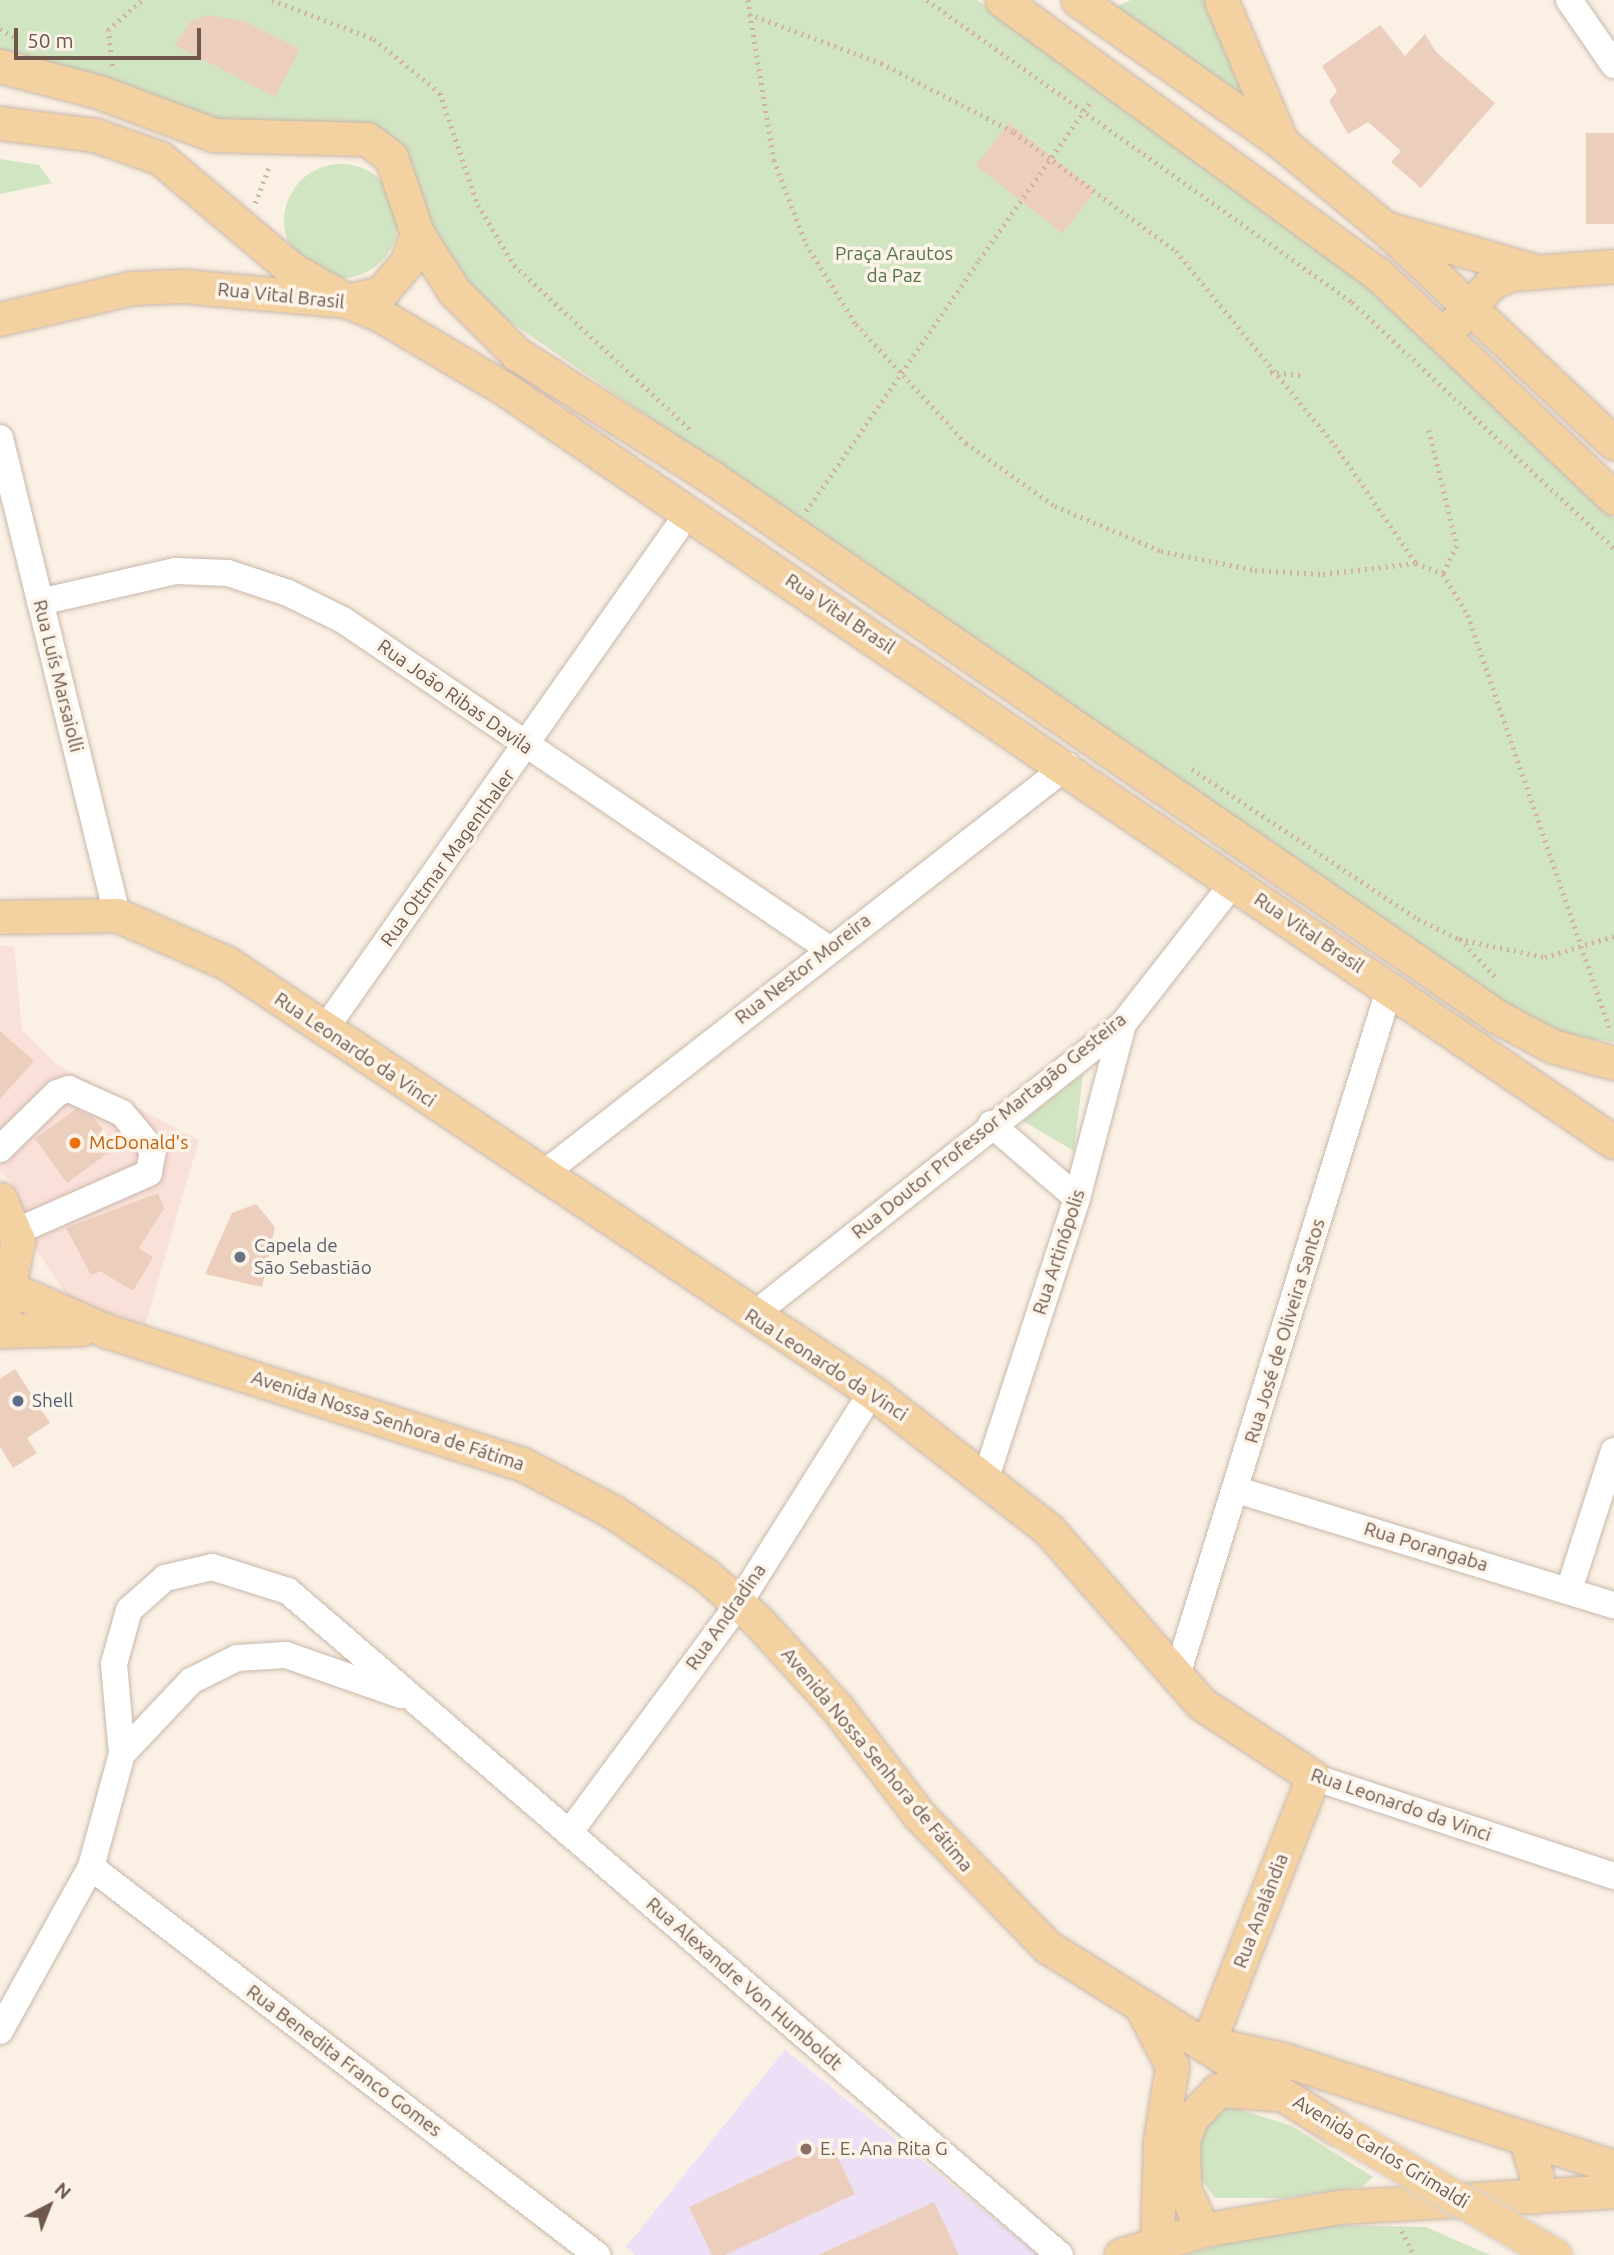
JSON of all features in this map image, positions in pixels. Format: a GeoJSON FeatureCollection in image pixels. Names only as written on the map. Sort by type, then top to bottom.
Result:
{"type":"FeatureCollection","features":[{"type":"Feature","properties":{"kind":"main road"},"geometry":{"type":"LineString","coordinates":[[1002,0],[1258,183],[1378,274],[1614,498]]}},
{"type":"Feature","properties":{"kind":"main road"},"geometry":{"type":"LineString","coordinates":[[1078,0],[1282,142],[1386,229],[1614,443]]}},
{"type":"Feature","properties":{"kind":"main road"},"geometry":{"type":"LineString","coordinates":[[1221,0],[1282,142]]}},
{"type":"Feature","properties":{"kind":"main road"},"geometry":{"type":"LineString","coordinates":[[0,66],[99,92],[214,135],[277,141],[333,133],[367,139],[391,157],[417,233],[407,261],[381,293],[347,301],[292,269],[159,158],[130,144],[0,123]]}},
{"type":"Feature","properties":{"kind":"main road"},"geometry":{"type":"LineString","coordinates":[[1258,183],[1282,142]]}},
{"type":"Feature","properties":{"kind":"main road"},"geometry":{"type":"LineString","coordinates":[[1386,229],[1532,270]]}},
{"type":"Feature","properties":{"kind":"main road","name":"Rua Vital Brasil"},"geometry":{"type":"LineString","coordinates":[[417,233],[454,291],[517,354],[708,475],[1496,1016],[1552,1046],[1610,1044]]}},
{"type":"Feature","properties":{"kind":"main road"},"geometry":{"type":"LineString","coordinates":[[1446,336],[1468,304],[1492,282],[1532,270],[1614,266]]}},
{"type":"Feature","properties":{"kind":"main road","name":"Rua Vital Brasil"},"geometry":{"type":"LineString","coordinates":[[0,319],[131,288],[245,290],[347,301],[505,389],[1067,766],[1233,883],[1390,987],[1614,1142]]}},
{"type":"Feature","properties":{"kind":"main road","name":"Rua Leonardo da Vinci"},"geometry":{"type":"LineString","coordinates":[[0,918],[117,915],[228,963],[752,1316],[872,1392],[986,1477],[1086,1566],[1177,1675],[1211,1710],[1313,1777]]}},
{"type":"Feature","properties":{"kind":"main road","name":"Avenida Nossa Senhora de Fátima"},"geometry":{"type":"LineString","coordinates":[[0,1199],[39,1279],[107,1331]]}},
{"type":"Feature","properties":{"kind":"main road"},"geometry":{"type":"LineString","coordinates":[[17,1236],[0,1331],[107,1331]]}},
{"type":"Feature","properties":{"kind":"main road","name":"Avenida Nossa Senhora de Fátima"},"geometry":{"type":"LineString","coordinates":[[6,1287],[107,1331],[522,1464],[622,1517],[739,1603],[800,1664],[919,1815],[992,1894],[1048,1947],[1141,2006],[1209,2044]]}},
{"type":"Feature","properties":{"kind":"main road","name":"Rua Analândia"},"geometry":{"type":"LineString","coordinates":[[1209,2044],[1313,1777]]}},
{"type":"Feature","properties":{"kind":"main road"},"geometry":{"type":"LineString","coordinates":[[1141,2006],[1172,2066],[1160,2142],[1157,2242]]}},
{"type":"Feature","properties":{"kind":"main road"},"geometry":{"type":"LineString","coordinates":[[1209,2044],[1282,2059],[1614,2167]]}},
{"type":"Feature","properties":{"kind":"main road","name":"Avenida Carlos Grimaldi"},"geometry":{"type":"LineString","coordinates":[[1209,2044],[1335,2127],[1555,2255]]}},
{"type":"Feature","properties":{"kind":"main road"},"geometry":{"type":"LineString","coordinates":[[1203,2230],[1183,2171],[1183,2139],[1202,2100],[1231,2088],[1286,2095]]}},
{"type":"Feature","properties":{"kind":"main road"},"geometry":{"type":"LineString","coordinates":[[1525,2138],[1541,2196]]}},
{"type":"Feature","properties":{"kind":"main road"},"geometry":{"type":"LineString","coordinates":[[1121,2255],[1203,2230],[1387,2201],[1541,2196],[1614,2190]]}},
{"type":"Feature","properties":{"kind":"main road"},"geometry":{"type":"LineString","coordinates":[[1541,2196],[1614,2203]]}},
{"type":"Feature","properties":{"kind":"street"},"geometry":{"type":"LineString","coordinates":[[1569,0],[1605,30],[1614,65]]}},
{"type":"Feature","properties":{"kind":"street","name":"Rua Luís Marsaiolli"},"geometry":{"type":"LineString","coordinates":[[0,438],[117,915]]}},
{"type":"Feature","properties":{"kind":"street","name":"Rua Ottmar Magenthaler"},"geometry":{"type":"LineString","coordinates":[[325,1029],[527,747],[688,513]]}},
{"type":"Feature","properties":{"kind":"street","name":"Rua João Ribas Davila"},"geometry":{"type":"LineString","coordinates":[[40,602],[175,571],[228,573],[343,620],[829,949]]}},
{"type":"Feature","properties":{"kind":"street","name":"Rua Nestor Moreira"},"geometry":{"type":"LineString","coordinates":[[542,1175],[1067,766]]}},
{"type":"Feature","properties":{"kind":"street","name":"Rua Doutor Professor Martagão Gesteira"},"geometry":{"type":"LineString","coordinates":[[752,1316],[990,1124],[1123,1024],[1233,883]]}},
{"type":"Feature","properties":{"kind":"street","name":"Rua José de Oliveira Santos"},"geometry":{"type":"LineString","coordinates":[[1177,1675],[1237,1490],[1390,987]]}},
{"type":"Feature","properties":{"kind":"street","name":"Rua Artinópolis"},"geometry":{"type":"LineString","coordinates":[[986,1477],[1077,1198],[1123,1024]]}},
{"type":"Feature","properties":{"kind":"street"},"geometry":{"type":"LineString","coordinates":[[0,1149],[57,1093],[69,1089],[122,1113],[153,1150],[149,1173],[17,1236]]}},
{"type":"Feature","properties":{"kind":"street"},"geometry":{"type":"LineString","coordinates":[[990,1124],[1077,1198]]}},
{"type":"Feature","properties":{"kind":"street","name":"Rua Andradina"},"geometry":{"type":"LineString","coordinates":[[569,1833],[739,1603],[872,1392]]}},
{"type":"Feature","properties":{"kind":"street"},"geometry":{"type":"LineString","coordinates":[[1569,1590],[1614,1451]]}},
{"type":"Feature","properties":{"kind":"street","name":"Rua Porangaba"},"geometry":{"type":"LineString","coordinates":[[1237,1490],[1614,1605]]}},
{"type":"Feature","properties":{"kind":"street","name":"Rua Alexandre Von Humboldt"},"geometry":{"type":"LineString","coordinates":[[0,2031],[91,1867],[122,1754],[114,1664],[129,1610],[165,1578],[212,1567],[288,1591],[430,1710],[1060,2255]]}},
{"type":"Feature","properties":{"kind":"street","name":"Rua Alexandre Von Humboldt"},"geometry":{"type":"LineString","coordinates":[[122,1754],[191,1681],[260,1653],[341,1670],[430,1710]]}},
{"type":"Feature","properties":{"kind":"street","name":"Rua Leonardo da Vinci"},"geometry":{"type":"LineString","coordinates":[[1313,1777],[1614,1876]]}},
{"type":"Feature","properties":{"kind":"street","name":"Rua Benedita Franco Gomes"},"geometry":{"type":"LineString","coordinates":[[91,1867],[597,2255]]}},
{"type":"Feature","properties":{"kind":"path"},"geometry":{"type":"LineString","coordinates":[[272,0],[302,8],[374,39],[440,93],[478,205],[514,265],[686,423]]}},
{"type":"Feature","properties":{"kind":"path"},"geometry":{"type":"LineString","coordinates":[[297,0],[302,8]]}},
{"type":"Feature","properties":{"kind":"path"},"geometry":{"type":"LineString","coordinates":[[748,0],[748,14],[774,160],[806,244],[856,324],[966,443],[1055,506],[1161,551],[1216,564],[1324,574],[1416,563],[1443,574],[1468,615],[1587,946],[1610,1044]]}},
{"type":"Feature","properties":{"kind":"path"},"geometry":{"type":"LineString","coordinates":[[927,0],[1352,302],[1614,548]]}},
{"type":"Feature","properties":{"kind":"path"},"geometry":{"type":"LineString","coordinates":[[748,14],[881,63],[1053,158],[1176,251],[1279,373],[1416,563]]}},
{"type":"Feature","properties":{"kind":"path"},"geometry":{"type":"LineString","coordinates":[[834,471],[1110,76]]}},
{"type":"Feature","properties":{"kind":"path"},"geometry":{"type":"LineString","coordinates":[[240,223],[256,202],[277,141]]}},
{"type":"Feature","properties":{"kind":"path"},"geometry":{"type":"LineString","coordinates":[[1270,372],[1301,375]]}},
{"type":"Feature","properties":{"kind":"path"},"geometry":{"type":"LineString","coordinates":[[1429,430],[1457,546],[1443,574]]}},
{"type":"Feature","properties":{"kind":"path"},"geometry":{"type":"LineString","coordinates":[[1502,984],[1459,939],[1545,957],[1614,936]]}},
{"type":"Feature","properties":{"kind":"shaded area"},"geometry":{"type":"Polygon","coordinates":[[[0,946],[14,946],[22,1030],[57,1065],[199,1140],[145,1325],[71,1301],[37,1251],[11,1181],[0,1172],[0,946]]]}},
{"type":"Feature","properties":{"kind":"shaded area","name":"E. E. Ana Rita G"},"geometry":{"type":"Polygon","coordinates":[[[785,2050],[1039,2255],[635,2255],[626,2247],[785,2050]]]}},
{"type":"Feature","properties":{"kind":"green space","name":"Praça Arautos da Paz"},"geometry":{"type":"Polygon","coordinates":[[[0,0],[977,0],[1317,244],[1402,315],[1614,518],[1614,1042],[1557,1035],[1504,1006],[496,312],[460,283],[436,243],[408,158],[230,125],[0,51],[0,0]]]}},
{"type":"Feature","properties":{"kind":"green space"},"geometry":{"type":"Polygon","coordinates":[[[1131,0],[1207,0],[1254,114],[1113,8],[1131,0]]]}},
{"type":"Feature","properties":{"kind":"green space"},"geometry":{"type":"Polygon","coordinates":[[[0,159],[39,165],[52,183],[0,194],[0,159]]]}},
{"type":"Feature","properties":{"kind":"green space"},"geometry":{"type":"Polygon","coordinates":[[[341,164],[363,168],[381,181],[394,199],[398,221],[394,243],[381,261],[363,274],[341,278],[319,274],[301,261],[288,243],[284,221],[288,199],[301,181],[319,168],[341,164]]]}},
{"type":"Feature","properties":{"kind":"green space"},"geometry":{"type":"Polygon","coordinates":[[[1083,1074],[1074,1151],[1023,1121],[1083,1074]]]}},
{"type":"Feature","properties":{"kind":"green space"},"geometry":{"type":"Polygon","coordinates":[[[1225,2105],[1292,2126],[1373,2177],[1362,2187],[1282,2198],[1215,2198],[1194,2170],[1203,2127],[1225,2105]]]}},
{"type":"Feature","properties":{"kind":"green space"},"geometry":{"type":"Polygon","coordinates":[[[1295,2224],[1426,2227],[1490,2255],[1185,2255],[1295,2224]]]}},
{"type":"Feature","properties":{"kind":"building"},"geometry":{"type":"Polygon","coordinates":[[[209,15],[244,21],[300,49],[275,97],[175,45],[191,21],[209,15]]]}},
{"type":"Feature","properties":{"kind":"building"},"geometry":{"type":"Polygon","coordinates":[[[1380,25],[1405,56],[1425,34],[1436,52],[1495,103],[1421,188],[1391,162],[1401,151],[1368,122],[1348,134],[1329,101],[1337,91],[1322,66],[1380,25]]]}},
{"type":"Feature","properties":{"kind":"building"},"geometry":{"type":"Polygon","coordinates":[[[1009,123],[1096,191],[1062,233],[976,166],[1009,123]]]}},
{"type":"Feature","properties":{"kind":"building"},"geometry":{"type":"Polygon","coordinates":[[[1586,133],[1614,133],[1614,224],[1586,224],[1586,133]]]}},
{"type":"Feature","properties":{"kind":"building"},"geometry":{"type":"Polygon","coordinates":[[[0,1031],[34,1061],[0,1099],[0,1031]]]}},
{"type":"Feature","properties":{"kind":"building","name":"McDonald's"},"geometry":{"type":"Polygon","coordinates":[[[76,1109],[94,1118],[116,1147],[67,1183],[35,1139],[76,1109]]]}},
{"type":"Feature","properties":{"kind":"building"},"geometry":{"type":"Polygon","coordinates":[[[158,1193],[164,1208],[139,1248],[153,1257],[133,1291],[100,1271],[91,1275],[66,1228],[158,1193]]]}},
{"type":"Feature","properties":{"kind":"building","name":"Capela de São Sebastião"},"geometry":{"type":"Polygon","coordinates":[[[256,1204],[275,1227],[262,1287],[205,1274],[232,1213],[256,1204]]]}},
{"type":"Feature","properties":{"kind":"building","name":"Shell"},"geometry":{"type":"Polygon","coordinates":[[[15,1369],[50,1423],[27,1438],[37,1453],[13,1468],[0,1447],[0,1379],[15,1369]]]}},
{"type":"Feature","properties":{"kind":"building"},"geometry":{"type":"Polygon","coordinates":[[[830,2141],[855,2194],[725,2255],[712,2255],[689,2207],[830,2141]]]}},
{"type":"Feature","properties":{"kind":"building"},"geometry":{"type":"Polygon","coordinates":[[[934,2202],[959,2255],[818,2255],[934,2202]]]}},
{"type":"Feature","properties":{"kind":"place","name":"McDonald's"},"geometry":{"type":"Point","coordinates":[75,1143]}},
{"type":"Feature","properties":{"kind":"place","name":"Capela de São Sebastião"},"geometry":{"type":"Point","coordinates":[240,1257]}},
{"type":"Feature","properties":{"kind":"place","name":"Shell"},"geometry":{"type":"Point","coordinates":[18,1401]}},
{"type":"Feature","properties":{"kind":"place","name":"E. E. Ana Rita G"},"geometry":{"type":"Point","coordinates":[806,2149]}}]}
